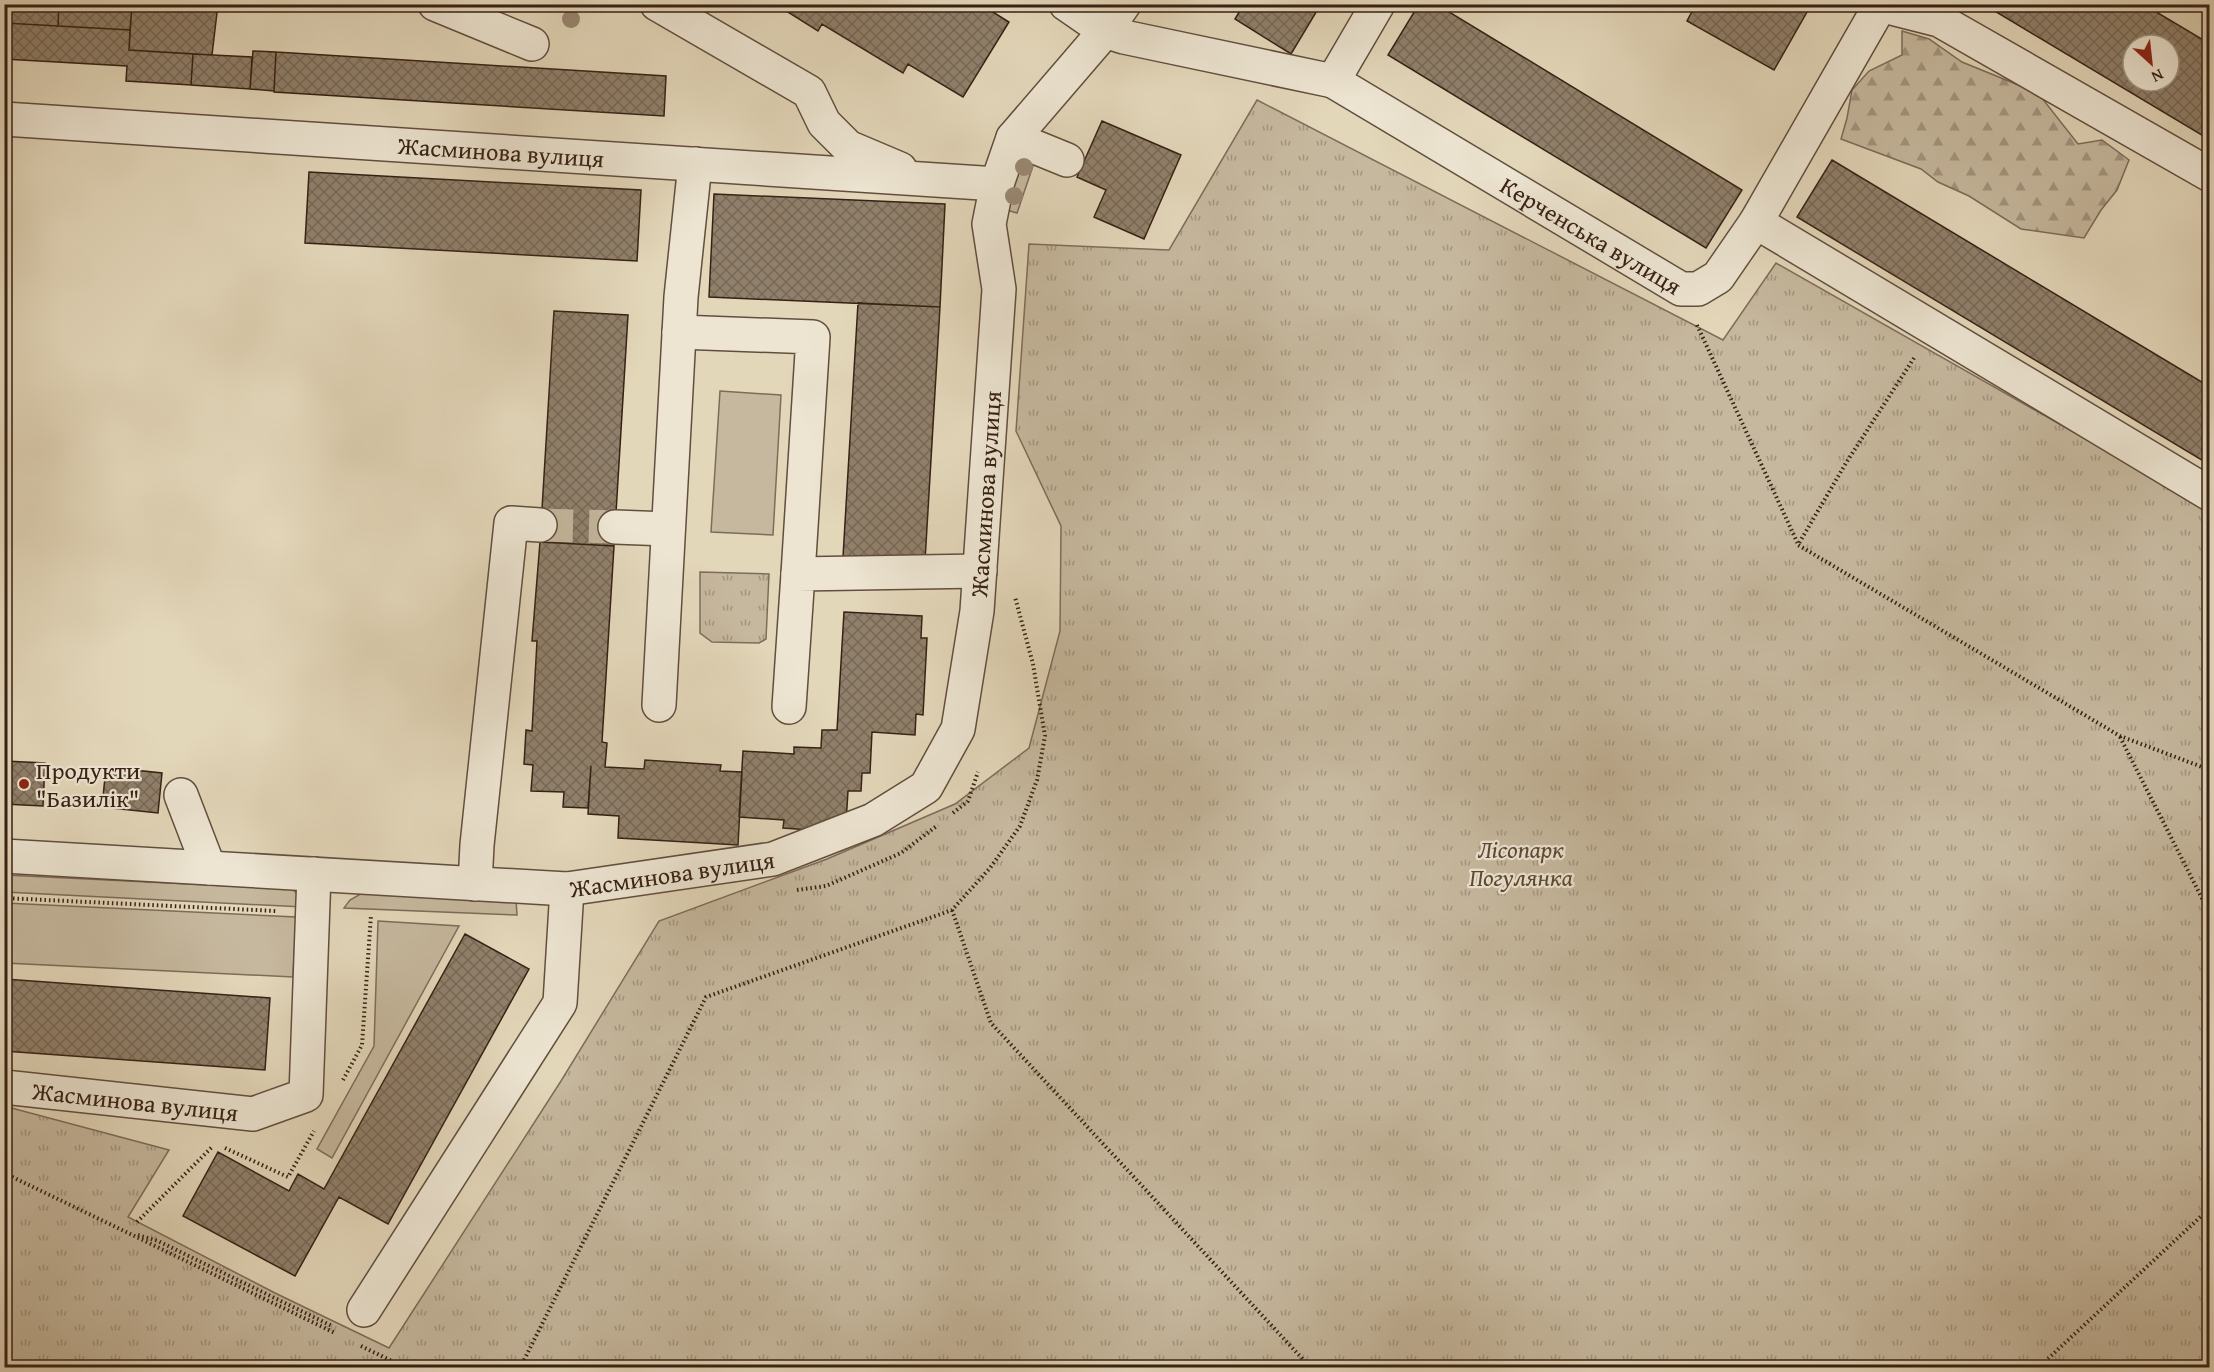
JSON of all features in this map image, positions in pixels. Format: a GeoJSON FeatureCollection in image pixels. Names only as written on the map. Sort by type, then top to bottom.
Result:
{"type":"FeatureCollection","features":[{"type":"Feature","properties":{"kind":"street"},"geometry":{"type":"LineString","coordinates":[[435,4],[532,44]]}},
{"type":"Feature","properties":{"kind":"street"},"geometry":{"type":"LineString","coordinates":[[657,4],[809,92],[824,123],[848,147],[930,180]]}},
{"type":"Feature","properties":{"kind":"street","name":"Керченська вулиця"},"geometry":{"type":"LineString","coordinates":[[1066,4],[1105,31],[1133,40],[1334,81],[1681,289],[1698,289],[1718,277],[1756,222],[1879,5]]}},
{"type":"Feature","properties":{"kind":"street","name":"Жасминова вулиця"},"geometry":{"type":"LineString","coordinates":[[4,1087],[253,1114],[306,1095],[314,874],[567,889],[773,859],[873,820],[926,788],[958,729],[977,612],[999,289],[989,224],[997,184],[1013,138],[1105,31],[1124,4]]}},
{"type":"Feature","properties":{"kind":"street"},"geometry":{"type":"LineString","coordinates":[[1334,81],[1378,4]]}},
{"type":"Feature","properties":{"kind":"street"},"geometry":{"type":"LineString","coordinates":[[1879,5],[1939,20],[2210,175]]}},
{"type":"Feature","properties":{"kind":"street","name":"Жасминова вулиця"},"geometry":{"type":"LineString","coordinates":[[4,118],[997,184]]}},
{"type":"Feature","properties":{"kind":"street"},"geometry":{"type":"LineString","coordinates":[[1013,138],[1067,160]]}},
{"type":"Feature","properties":{"kind":"street"},"geometry":{"type":"LineString","coordinates":[[659,705],[679,332],[694,164]]}},
{"type":"Feature","properties":{"kind":"street"},"geometry":{"type":"LineString","coordinates":[[1756,222],[2210,494]]}},
{"type":"Feature","properties":{"kind":"street"},"geometry":{"type":"LineString","coordinates":[[679,332],[813,337],[789,707]]}},
{"type":"Feature","properties":{"kind":"street"},"geometry":{"type":"LineString","coordinates":[[475,884],[477,845],[511,523],[540,525]]}},
{"type":"Feature","properties":{"kind":"street"},"geometry":{"type":"LineString","coordinates":[[615,527],[668,529]]}},
{"type":"Feature","properties":{"kind":"street"},"geometry":{"type":"LineString","coordinates":[[798,574],[980,571]]}},
{"type":"Feature","properties":{"kind":"street"},"geometry":{"type":"LineString","coordinates":[[181,795],[209,868]]}},
{"type":"Feature","properties":{"kind":"street"},"geometry":{"type":"LineString","coordinates":[[4,856],[314,874]]}},
{"type":"Feature","properties":{"kind":"street"},"geometry":{"type":"LineString","coordinates":[[364,1310],[560,1003],[567,889]]}},
{"type":"Feature","properties":{"kind":"path"},"geometry":{"type":"LineString","coordinates":[[1681,289],[1798,545],[2120,736],[2210,770]]}},
{"type":"Feature","properties":{"kind":"path"},"geometry":{"type":"LineString","coordinates":[[1798,545],[1846,463],[1935,328]]}},
{"type":"Feature","properties":{"kind":"path"},"geometry":{"type":"LineString","coordinates":[[520,1368],[706,997],[952,910],[990,868],[1020,826],[1037,780],[1045,736],[1033,664],[1013,588]]}},
{"type":"Feature","properties":{"kind":"path"},"geometry":{"type":"LineString","coordinates":[[2120,736],[2210,914]]}},
{"type":"Feature","properties":{"kind":"path"},"geometry":{"type":"LineString","coordinates":[[952,910],[991,1023],[1311,1368]]}},
{"type":"Feature","properties":{"kind":"path"},"geometry":{"type":"LineString","coordinates":[[4,1173],[342,1336]]}},
{"type":"Feature","properties":{"kind":"path"},"geometry":{"type":"LineString","coordinates":[[2038,1368],[2210,1208]]}},
{"type":"Feature","properties":{"kind":"path"},"geometry":{"type":"LineString","coordinates":[[127,1232],[158,1240],[339,1329],[364,1310]]}},
{"type":"Feature","properties":{"kind":"path"},"geometry":{"type":"LineString","coordinates":[[352,1341],[406,1368]]}},
{"type":"Feature","properties":{"kind":"green space"},"geometry":{"type":"Polygon","coordinates":[[[1902,31],[1929,39],[1962,62],[2038,93],[2078,144],[2102,140],[2129,160],[2117,190],[2101,210],[2084,238],[2021,229],[1969,196],[1938,182],[1921,169],[1841,139],[1852,90],[1869,71],[1902,55],[1902,31]]]}},
{"type":"Feature","properties":{"kind":"green space","name":"Лісопарк Погулянка"},"geometry":{"type":"Polygon","coordinates":[[[1257,100],[1723,340],[1776,263],[2209,509],[2210,640],[2206,648],[2210,650],[2209,1367],[5,1367],[4,1106],[169,1150],[128,1217],[275,1293],[389,1348],[561,1081],[659,921],[827,859],[955,804],[1029,748],[1060,631],[1061,526],[1016,431],[1029,244],[1169,250],[1257,100]]]}},
{"type":"Feature","properties":{"kind":"green space"},"geometry":{"type":"Polygon","coordinates":[[[1020,159],[1034,163],[1017,213],[1003,209],[1020,159]]]}},
{"type":"Feature","properties":{"kind":"green space"},"geometry":{"type":"Polygon","coordinates":[[[720,391],[781,395],[773,535],[711,532],[720,391]]]}},
{"type":"Feature","properties":{"kind":"green space"},"geometry":{"type":"Polygon","coordinates":[[[700,572],[769,574],[766,639],[759,643],[712,642],[700,633],[700,572]]]}},
{"type":"Feature","properties":{"kind":"green space"},"geometry":{"type":"Polygon","coordinates":[[[5,875],[292,889],[301,897],[303,907],[5,892],[5,875]]]}},
{"type":"Feature","properties":{"kind":"green space"},"geometry":{"type":"Polygon","coordinates":[[[364,892],[516,899],[517,915],[344,908],[350,900],[364,892]]]}},
{"type":"Feature","properties":{"kind":"green space"},"geometry":{"type":"Polygon","coordinates":[[[5,903],[296,917],[293,977],[5,963],[5,903]]]}},
{"type":"Feature","properties":{"kind":"green space"},"geometry":{"type":"Polygon","coordinates":[[[378,921],[459,926],[332,1158],[317,1149],[374,1046],[378,921]]]}},
{"type":"Feature","properties":{"kind":"building"},"geometry":{"type":"Polygon","coordinates":[[[4,4],[59,4],[58,26],[4,23],[4,4]]]}},
{"type":"Feature","properties":{"kind":"building"},"geometry":{"type":"Polygon","coordinates":[[[59,4],[132,4],[130,30],[58,26],[59,4]]]}},
{"type":"Feature","properties":{"kind":"building"},"geometry":{"type":"Polygon","coordinates":[[[132,4],[218,4],[212,55],[129,50],[132,4]]]}},
{"type":"Feature","properties":{"kind":"building"},"geometry":{"type":"Polygon","coordinates":[[[775,4],[980,4],[1009,22],[963,97],[908,64],[903,73],[822,24],[818,31],[775,4]]]}},
{"type":"Feature","properties":{"kind":"building"},"geometry":{"type":"Polygon","coordinates":[[[1244,4],[1321,4],[1291,54],[1235,19],[1244,4]]]}},
{"type":"Feature","properties":{"kind":"building"},"geometry":{"type":"Polygon","coordinates":[[[1419,4],[1436,4],[1742,190],[1706,248],[1388,55],[1419,4]]]}},
{"type":"Feature","properties":{"kind":"building"},"geometry":{"type":"Polygon","coordinates":[[[1696,4],[1794,4],[1807,12],[1774,70],[1687,21],[1696,4]]]}},
{"type":"Feature","properties":{"kind":"building"},"geometry":{"type":"Polygon","coordinates":[[[1983,4],[2143,4],[2210,44],[2210,140],[2132,93],[2181,93],[2181,33],[2121,33],[2121,87],[1983,4]]]}},
{"type":"Feature","properties":{"kind":"building"},"geometry":{"type":"Polygon","coordinates":[[[4,23],[130,30],[129,50],[193,54],[191,85],[126,81],[127,66],[4,59],[4,23]]]}},
{"type":"Feature","properties":{"kind":"building"},"geometry":{"type":"Polygon","coordinates":[[[253,51],[276,52],[274,91],[250,89],[253,51]]]}},
{"type":"Feature","properties":{"kind":"building"},"geometry":{"type":"Polygon","coordinates":[[[276,52],[666,76],[664,116],[274,92],[276,52]]]}},
{"type":"Feature","properties":{"kind":"building"},"geometry":{"type":"Polygon","coordinates":[[[193,54],[252,57],[250,89],[191,85],[193,54]]]}},
{"type":"Feature","properties":{"kind":"building"},"geometry":{"type":"Polygon","coordinates":[[[1102,121],[1181,155],[1144,239],[1094,217],[1106,190],[1077,177],[1102,121]]]}},
{"type":"Feature","properties":{"kind":"building"},"geometry":{"type":"Polygon","coordinates":[[[1832,160],[2210,387],[2210,465],[1797,217],[1832,160]]]}},
{"type":"Feature","properties":{"kind":"building"},"geometry":{"type":"Polygon","coordinates":[[[309,172],[641,190],[637,261],[305,243],[309,172]]]}},
{"type":"Feature","properties":{"kind":"building"},"geometry":{"type":"Polygon","coordinates":[[[714,194],[945,204],[940,307],[709,297],[714,194]]]}},
{"type":"Feature","properties":{"kind":"building"},"geometry":{"type":"Polygon","coordinates":[[[858,303],[940,307],[925,561],[843,557],[858,303]]]}},
{"type":"Feature","properties":{"kind":"building"},"geometry":{"type":"Polygon","coordinates":[[[554,311],[628,315],[614,546],[540,542],[554,311]]]}},
{"type":"Feature","properties":{"kind":"building"},"geometry":{"type":"Polygon","coordinates":[[[540,542],[614,546],[602,742],[607,743],[605,767],[644,769],[645,760],[721,765],[720,771],[742,772],[738,845],[618,838],[619,816],[588,814],[591,766],[588,808],[563,807],[564,792],[531,791],[533,765],[524,764],[526,730],[532,731],[537,641],[532,641],[540,542]]]}},
{"type":"Feature","properties":{"kind":"building"},"geometry":{"type":"Polygon","coordinates":[[[844,612],[922,616],[921,638],[927,638],[923,715],[916,714],[915,735],[872,732],[870,773],[862,773],[861,791],[848,791],[846,823],[825,831],[783,828],[784,820],[739,817],[743,751],[794,754],[794,747],[821,748],[822,730],[837,730],[844,612]]]}},
{"type":"Feature","properties":{"kind":"building","name":"Продукти \"Базилік\""},"geometry":{"type":"Polygon","coordinates":[[[4,761],[45,763],[43,806],[4,804],[4,761]]]}},
{"type":"Feature","properties":{"kind":"building"},"geometry":{"type":"Polygon","coordinates":[[[106,767],[162,773],[158,813],[102,807],[106,767]]]}},
{"type":"Feature","properties":{"kind":"building"},"geometry":{"type":"Polygon","coordinates":[[[465,934],[529,969],[388,1224],[339,1197],[295,1276],[183,1216],[218,1152],[289,1191],[298,1174],[324,1189],[465,934]]]}},
{"type":"Feature","properties":{"kind":"building"},"geometry":{"type":"Polygon","coordinates":[[[4,979],[270,998],[265,1070],[4,1051],[4,979]]]}},
{"type":"Feature","properties":{"kind":"tunnel"},"geometry":{"type":"LineString","coordinates":[[540,525],[615,527]]}},
{"type":"Feature","properties":{"kind":"place","name":"Продукти \"Базилік\""},"geometry":{"type":"Point","coordinates":[24,784]}}]}
